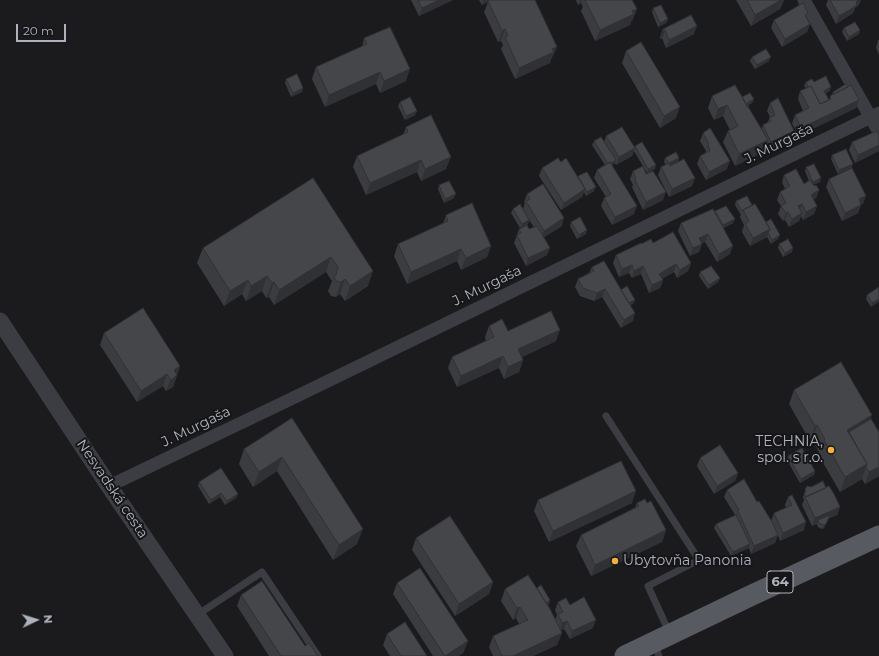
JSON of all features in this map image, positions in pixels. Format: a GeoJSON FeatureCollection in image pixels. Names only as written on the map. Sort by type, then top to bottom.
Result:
{"type":"FeatureCollection","features":[{"type":"Feature","properties":{"kind":"main road","name":"64"},"geometry":{"type":"LineString","coordinates":[[625,656],[661,644],[879,536]]}},
{"type":"Feature","properties":{"kind":"street"},"geometry":{"type":"LineString","coordinates":[[804,0],[875,115],[879,132]]}},
{"type":"Feature","properties":{"kind":"street","name":"J. Murgaša"},"geometry":{"type":"LineString","coordinates":[[109,486],[875,115]]}},
{"type":"Feature","properties":{"kind":"street","name":"Nesvadská cesta"},"geometry":{"type":"LineString","coordinates":[[0,321],[109,486],[225,656]]}},
{"type":"Feature","properties":{"kind":"lane"},"geometry":{"type":"LineString","coordinates":[[606,416],[699,560],[648,586],[661,644]]}},
{"type":"Feature","properties":{"kind":"lane"},"geometry":{"type":"LineString","coordinates":[[197,615],[262,572],[318,656]]}},
{"type":"Feature","properties":{"kind":"building"},"geometry":{"type":"Polygon","coordinates":[[[418,0],[439,0],[422,8],[418,0]]]}},
{"type":"Feature","properties":{"kind":"building"},"geometry":{"type":"Polygon","coordinates":[[[535,0],[557,47],[552,49],[554,52],[519,68],[505,37],[508,36],[505,29],[502,31],[488,1],[535,0]]]}},
{"type":"Feature","properties":{"kind":"building"},"geometry":{"type":"Polygon","coordinates":[[[585,0],[632,0],[637,9],[632,11],[634,14],[600,30],[585,0]]]}},
{"type":"Feature","properties":{"kind":"building"},"geometry":{"type":"Polygon","coordinates":[[[747,0],[781,0],[755,15],[747,0]]]}},
{"type":"Feature","properties":{"kind":"building"},"geometry":{"type":"Polygon","coordinates":[[[830,0],[859,0],[857,1],[856,6],[839,16],[830,0]]]}},
{"type":"Feature","properties":{"kind":"building"},"geometry":{"type":"Polygon","coordinates":[[[803,3],[808,13],[805,15],[810,24],[785,39],[774,20],[803,3]]]}},
{"type":"Feature","properties":{"kind":"building"},"geometry":{"type":"Polygon","coordinates":[[[661,5],[668,19],[660,23],[653,8],[661,5]]]}},
{"type":"Feature","properties":{"kind":"building"},"geometry":{"type":"Polygon","coordinates":[[[691,15],[697,26],[669,40],[665,30],[663,31],[663,29],[691,15]]]}},
{"type":"Feature","properties":{"kind":"building"},"geometry":{"type":"Polygon","coordinates":[[[855,22],[860,30],[849,37],[844,28],[855,22]]]}},
{"type":"Feature","properties":{"kind":"building"},"geometry":{"type":"Polygon","coordinates":[[[390,27],[410,69],[384,81],[380,72],[329,95],[316,67],[367,44],[364,38],[390,27]]]}},
{"type":"Feature","properties":{"kind":"building"},"geometry":{"type":"Polygon","coordinates":[[[641,42],[680,107],[664,116],[626,51],[641,42]]]}},
{"type":"Feature","properties":{"kind":"building"},"geometry":{"type":"Polygon","coordinates":[[[766,49],[771,57],[757,65],[752,57],[766,49]]]}},
{"type":"Feature","properties":{"kind":"building"},"geometry":{"type":"Polygon","coordinates":[[[297,74],[303,88],[293,93],[286,79],[297,74]]]}},
{"type":"Feature","properties":{"kind":"building"},"geometry":{"type":"Polygon","coordinates":[[[826,76],[831,87],[824,91],[829,100],[820,104],[811,86],[808,87],[806,82],[812,79],[814,82],[826,76]]]}},
{"type":"Feature","properties":{"kind":"building"},"geometry":{"type":"Polygon","coordinates":[[[846,84],[848,87],[834,94],[833,92],[846,84]]]}},
{"type":"Feature","properties":{"kind":"building"},"geometry":{"type":"Polygon","coordinates":[[[735,85],[768,140],[739,154],[728,131],[738,126],[727,105],[718,109],[712,96],[735,85]]]}},
{"type":"Feature","properties":{"kind":"building"},"geometry":{"type":"Polygon","coordinates":[[[851,85],[859,100],[801,128],[795,115],[809,108],[800,91],[811,86],[820,104],[831,99],[830,96],[851,85]]]}},
{"type":"Feature","properties":{"kind":"building"},"geometry":{"type":"Polygon","coordinates":[[[750,93],[754,99],[747,103],[748,108],[742,97],[750,93]]]}},
{"type":"Feature","properties":{"kind":"building"},"geometry":{"type":"Polygon","coordinates":[[[410,97],[417,111],[406,116],[400,102],[410,97]]]}},
{"type":"Feature","properties":{"kind":"building"},"geometry":{"type":"Polygon","coordinates":[[[778,98],[794,131],[771,142],[763,125],[771,121],[769,118],[775,115],[770,103],[778,98]]]}},
{"type":"Feature","properties":{"kind":"building"},"geometry":{"type":"Polygon","coordinates":[[[431,115],[451,157],[425,169],[421,160],[370,183],[357,156],[408,132],[406,127],[431,115]]]}},
{"type":"Feature","properties":{"kind":"building"},"geometry":{"type":"Polygon","coordinates":[[[622,127],[635,148],[619,157],[606,136],[622,127]]]}},
{"type":"Feature","properties":{"kind":"building"},"geometry":{"type":"Polygon","coordinates":[[[710,128],[730,161],[709,172],[700,156],[710,151],[709,144],[703,133],[710,128]]]}},
{"type":"Feature","properties":{"kind":"building"},"geometry":{"type":"Polygon","coordinates":[[[877,131],[879,135],[879,145],[858,155],[852,142],[877,131]]]}},
{"type":"Feature","properties":{"kind":"building"},"geometry":{"type":"Polygon","coordinates":[[[601,137],[616,160],[608,164],[594,141],[601,137]]]}},
{"type":"Feature","properties":{"kind":"building"},"geometry":{"type":"Polygon","coordinates":[[[642,142],[656,165],[648,169],[635,146],[642,142]]]}},
{"type":"Feature","properties":{"kind":"building"},"geometry":{"type":"Polygon","coordinates":[[[846,149],[853,164],[839,170],[832,155],[846,149]]]}},
{"type":"Feature","properties":{"kind":"building"},"geometry":{"type":"Polygon","coordinates":[[[676,152],[679,158],[669,163],[665,158],[676,152]]]}},
{"type":"Feature","properties":{"kind":"building"},"geometry":{"type":"Polygon","coordinates":[[[558,158],[561,162],[566,158],[585,189],[564,203],[542,168],[558,158]]]}},
{"type":"Feature","properties":{"kind":"building"},"geometry":{"type":"Polygon","coordinates":[[[684,159],[695,178],[672,189],[661,167],[669,163],[670,166],[684,159]]]}},
{"type":"Feature","properties":{"kind":"building"},"geometry":{"type":"Polygon","coordinates":[[[610,162],[637,206],[615,217],[604,198],[611,194],[597,170],[610,162]]]}},
{"type":"Feature","properties":{"kind":"building"},"geometry":{"type":"Polygon","coordinates":[[[814,164],[821,178],[813,182],[806,167],[814,164]]]}},
{"type":"Feature","properties":{"kind":"building"},"geometry":{"type":"Polygon","coordinates":[[[643,166],[646,174],[653,171],[666,192],[646,202],[635,180],[633,171],[643,166]]]}},
{"type":"Feature","properties":{"kind":"building"},"geometry":{"type":"Polygon","coordinates":[[[852,168],[866,196],[859,199],[861,205],[845,213],[829,179],[852,168]]]}},
{"type":"Feature","properties":{"kind":"building"},"geometry":{"type":"Polygon","coordinates":[[[796,169],[804,184],[810,180],[819,190],[811,195],[817,206],[806,212],[802,204],[798,206],[802,213],[792,219],[788,212],[786,213],[781,206],[786,203],[780,192],[790,186],[784,175],[796,169]]]}},
{"type":"Feature","properties":{"kind":"building"},"geometry":{"type":"Polygon","coordinates":[[[587,172],[596,187],[587,192],[578,176],[587,172]]]}},
{"type":"Feature","properties":{"kind":"building"},"geometry":{"type":"Polygon","coordinates":[[[313,178],[373,271],[350,286],[345,279],[341,282],[336,281],[334,276],[336,275],[338,267],[331,257],[279,290],[274,282],[272,283],[267,276],[251,286],[248,280],[230,291],[203,248],[313,178]]]}},
{"type":"Feature","properties":{"kind":"building"},"geometry":{"type":"Polygon","coordinates":[[[449,181],[456,194],[445,199],[439,185],[449,181]]]}},
{"type":"Feature","properties":{"kind":"building"},"geometry":{"type":"Polygon","coordinates":[[[543,184],[564,218],[544,231],[526,201],[530,199],[527,194],[543,184]]]}},
{"type":"Feature","properties":{"kind":"building"},"geometry":{"type":"Polygon","coordinates":[[[747,196],[752,205],[742,211],[736,201],[747,196]]]}},
{"type":"Feature","properties":{"kind":"building"},"geometry":{"type":"Polygon","coordinates":[[[472,203],[491,246],[466,258],[461,249],[411,272],[398,244],[448,221],[446,215],[472,203]]]}},
{"type":"Feature","properties":{"kind":"building"},"geometry":{"type":"Polygon","coordinates":[[[520,204],[529,220],[522,224],[513,209],[520,204]]]}},
{"type":"Feature","properties":{"kind":"building"},"geometry":{"type":"Polygon","coordinates":[[[755,204],[770,229],[753,238],[745,224],[749,221],[743,210],[755,204]]]}},
{"type":"Feature","properties":{"kind":"building"},"geometry":{"type":"Polygon","coordinates":[[[726,206],[735,219],[723,225],[715,211],[726,206]]]}},
{"type":"Feature","properties":{"kind":"building"},"geometry":{"type":"Polygon","coordinates":[[[713,209],[733,246],[719,254],[708,234],[699,238],[702,244],[693,248],[681,223],[713,209]]]}},
{"type":"Feature","properties":{"kind":"building"},"geometry":{"type":"Polygon","coordinates":[[[580,217],[587,230],[579,235],[571,222],[580,217]]]}},
{"type":"Feature","properties":{"kind":"building"},"geometry":{"type":"Polygon","coordinates":[[[771,219],[780,235],[772,240],[768,233],[770,229],[766,222],[771,219]]]}},
{"type":"Feature","properties":{"kind":"building"},"geometry":{"type":"Polygon","coordinates":[[[527,225],[529,229],[537,226],[550,248],[528,258],[517,235],[521,233],[519,229],[527,225]]]}},
{"type":"Feature","properties":{"kind":"building"},"geometry":{"type":"Polygon","coordinates":[[[673,232],[691,263],[680,270],[676,264],[659,274],[663,280],[652,285],[643,266],[634,271],[632,265],[622,269],[616,255],[651,239],[653,243],[673,232]]]}},
{"type":"Feature","properties":{"kind":"building"},"geometry":{"type":"Polygon","coordinates":[[[788,239],[793,248],[785,253],[779,244],[788,239]]]}},
{"type":"Feature","properties":{"kind":"building"},"geometry":{"type":"Polygon","coordinates":[[[604,261],[635,313],[624,320],[605,289],[597,293],[583,288],[578,279],[594,271],[592,267],[604,261]]]}},
{"type":"Feature","properties":{"kind":"building"},"geometry":{"type":"Polygon","coordinates":[[[711,266],[720,278],[709,285],[700,272],[711,266]]]}},
{"type":"Feature","properties":{"kind":"building"},"geometry":{"type":"Polygon","coordinates":[[[627,286],[635,300],[629,303],[621,290],[627,286]]]}},
{"type":"Feature","properties":{"kind":"building"},"geometry":{"type":"Polygon","coordinates":[[[879,287],[879,299],[872,303],[867,295],[879,287]]]}},
{"type":"Feature","properties":{"kind":"building"},"geometry":{"type":"Polygon","coordinates":[[[143,308],[180,366],[174,370],[177,375],[171,380],[167,374],[141,391],[104,333],[143,308]]]}},
{"type":"Feature","properties":{"kind":"building"},"geometry":{"type":"Polygon","coordinates":[[[551,311],[560,330],[518,349],[523,360],[508,367],[503,356],[461,376],[452,357],[494,337],[489,326],[502,319],[508,331],[551,311]]]}},
{"type":"Feature","properties":{"kind":"building"},"geometry":{"type":"Polygon","coordinates":[[[841,362],[872,415],[847,430],[867,464],[845,477],[817,425],[815,426],[794,390],[841,362]]]}},
{"type":"Feature","properties":{"kind":"building"},"geometry":{"type":"Polygon","coordinates":[[[292,418],[363,529],[339,545],[282,457],[259,472],[244,449],[292,418]]]}},
{"type":"Feature","properties":{"kind":"building"},"geometry":{"type":"Polygon","coordinates":[[[871,419],[879,432],[879,467],[869,472],[866,467],[867,464],[849,432],[871,419]]]}},
{"type":"Feature","properties":{"kind":"building"},"geometry":{"type":"Polygon","coordinates":[[[720,445],[738,473],[717,486],[700,458],[720,445]]]}},
{"type":"Feature","properties":{"kind":"building"},"geometry":{"type":"Polygon","coordinates":[[[802,448],[815,471],[801,479],[788,456],[802,448]]]}},
{"type":"Feature","properties":{"kind":"building"},"geometry":{"type":"Polygon","coordinates":[[[621,461],[636,491],[553,531],[538,500],[621,461]]]}},
{"type":"Feature","properties":{"kind":"building"},"geometry":{"type":"Polygon","coordinates":[[[221,468],[238,494],[227,501],[221,493],[211,500],[199,482],[221,468]]]}},
{"type":"Feature","properties":{"kind":"building"},"geometry":{"type":"Polygon","coordinates":[[[744,479],[757,502],[759,501],[772,522],[778,535],[754,546],[738,511],[739,510],[727,490],[744,479]]]}},
{"type":"Feature","properties":{"kind":"building"},"geometry":{"type":"Polygon","coordinates":[[[823,481],[826,488],[806,497],[804,493],[806,492],[805,490],[807,486],[811,487],[823,481]]]}},
{"type":"Feature","properties":{"kind":"building"},"geometry":{"type":"Polygon","coordinates":[[[829,486],[840,507],[815,518],[805,497],[829,486]]]}},
{"type":"Feature","properties":{"kind":"building"},"geometry":{"type":"Polygon","coordinates":[[[792,495],[806,522],[783,533],[774,513],[792,505],[788,497],[792,495]]]}},
{"type":"Feature","properties":{"kind":"building"},"geometry":{"type":"Polygon","coordinates":[[[645,499],[647,503],[651,501],[666,530],[595,565],[581,535],[639,506],[637,503],[645,499]]]}},
{"type":"Feature","properties":{"kind":"building"},"geometry":{"type":"Polygon","coordinates":[[[736,515],[750,544],[733,552],[716,524],[736,515]]]}},
{"type":"Feature","properties":{"kind":"building"},"geometry":{"type":"Polygon","coordinates":[[[830,515],[826,524],[824,525],[819,523],[818,520],[830,515]]]}},
{"type":"Feature","properties":{"kind":"building"},"geometry":{"type":"Polygon","coordinates":[[[450,516],[493,582],[459,604],[416,538],[450,516]]]}},
{"type":"Feature","properties":{"kind":"building"},"geometry":{"type":"Polygon","coordinates":[[[420,568],[468,641],[445,656],[397,583],[420,568]]]}},
{"type":"Feature","properties":{"kind":"building"},"geometry":{"type":"Polygon","coordinates":[[[528,575],[550,609],[562,633],[513,656],[502,656],[493,636],[528,620],[520,607],[517,608],[505,589],[528,575]]]}},
{"type":"Feature","properties":{"kind":"building"},"geometry":{"type":"Polygon","coordinates":[[[262,581],[305,646],[309,643],[318,656],[281,656],[241,595],[262,581]]]}},
{"type":"Feature","properties":{"kind":"building"},"geometry":{"type":"Polygon","coordinates":[[[541,585],[550,600],[546,603],[537,588],[541,585]]]}},
{"type":"Feature","properties":{"kind":"building"},"geometry":{"type":"Polygon","coordinates":[[[584,597],[596,620],[572,631],[567,621],[562,623],[558,614],[563,612],[558,602],[566,598],[570,605],[584,597]]]}},
{"type":"Feature","properties":{"kind":"building"},"geometry":{"type":"Polygon","coordinates":[[[405,622],[427,656],[401,656],[387,634],[405,622]]]}},
{"type":"Feature","properties":{"kind":"place","name":"TECHNIA, spol. s r.o."},"geometry":{"type":"Point","coordinates":[831,450]}},
{"type":"Feature","properties":{"kind":"place","name":"Ubytovňa Panonia"},"geometry":{"type":"Point","coordinates":[615,561]}}]}
